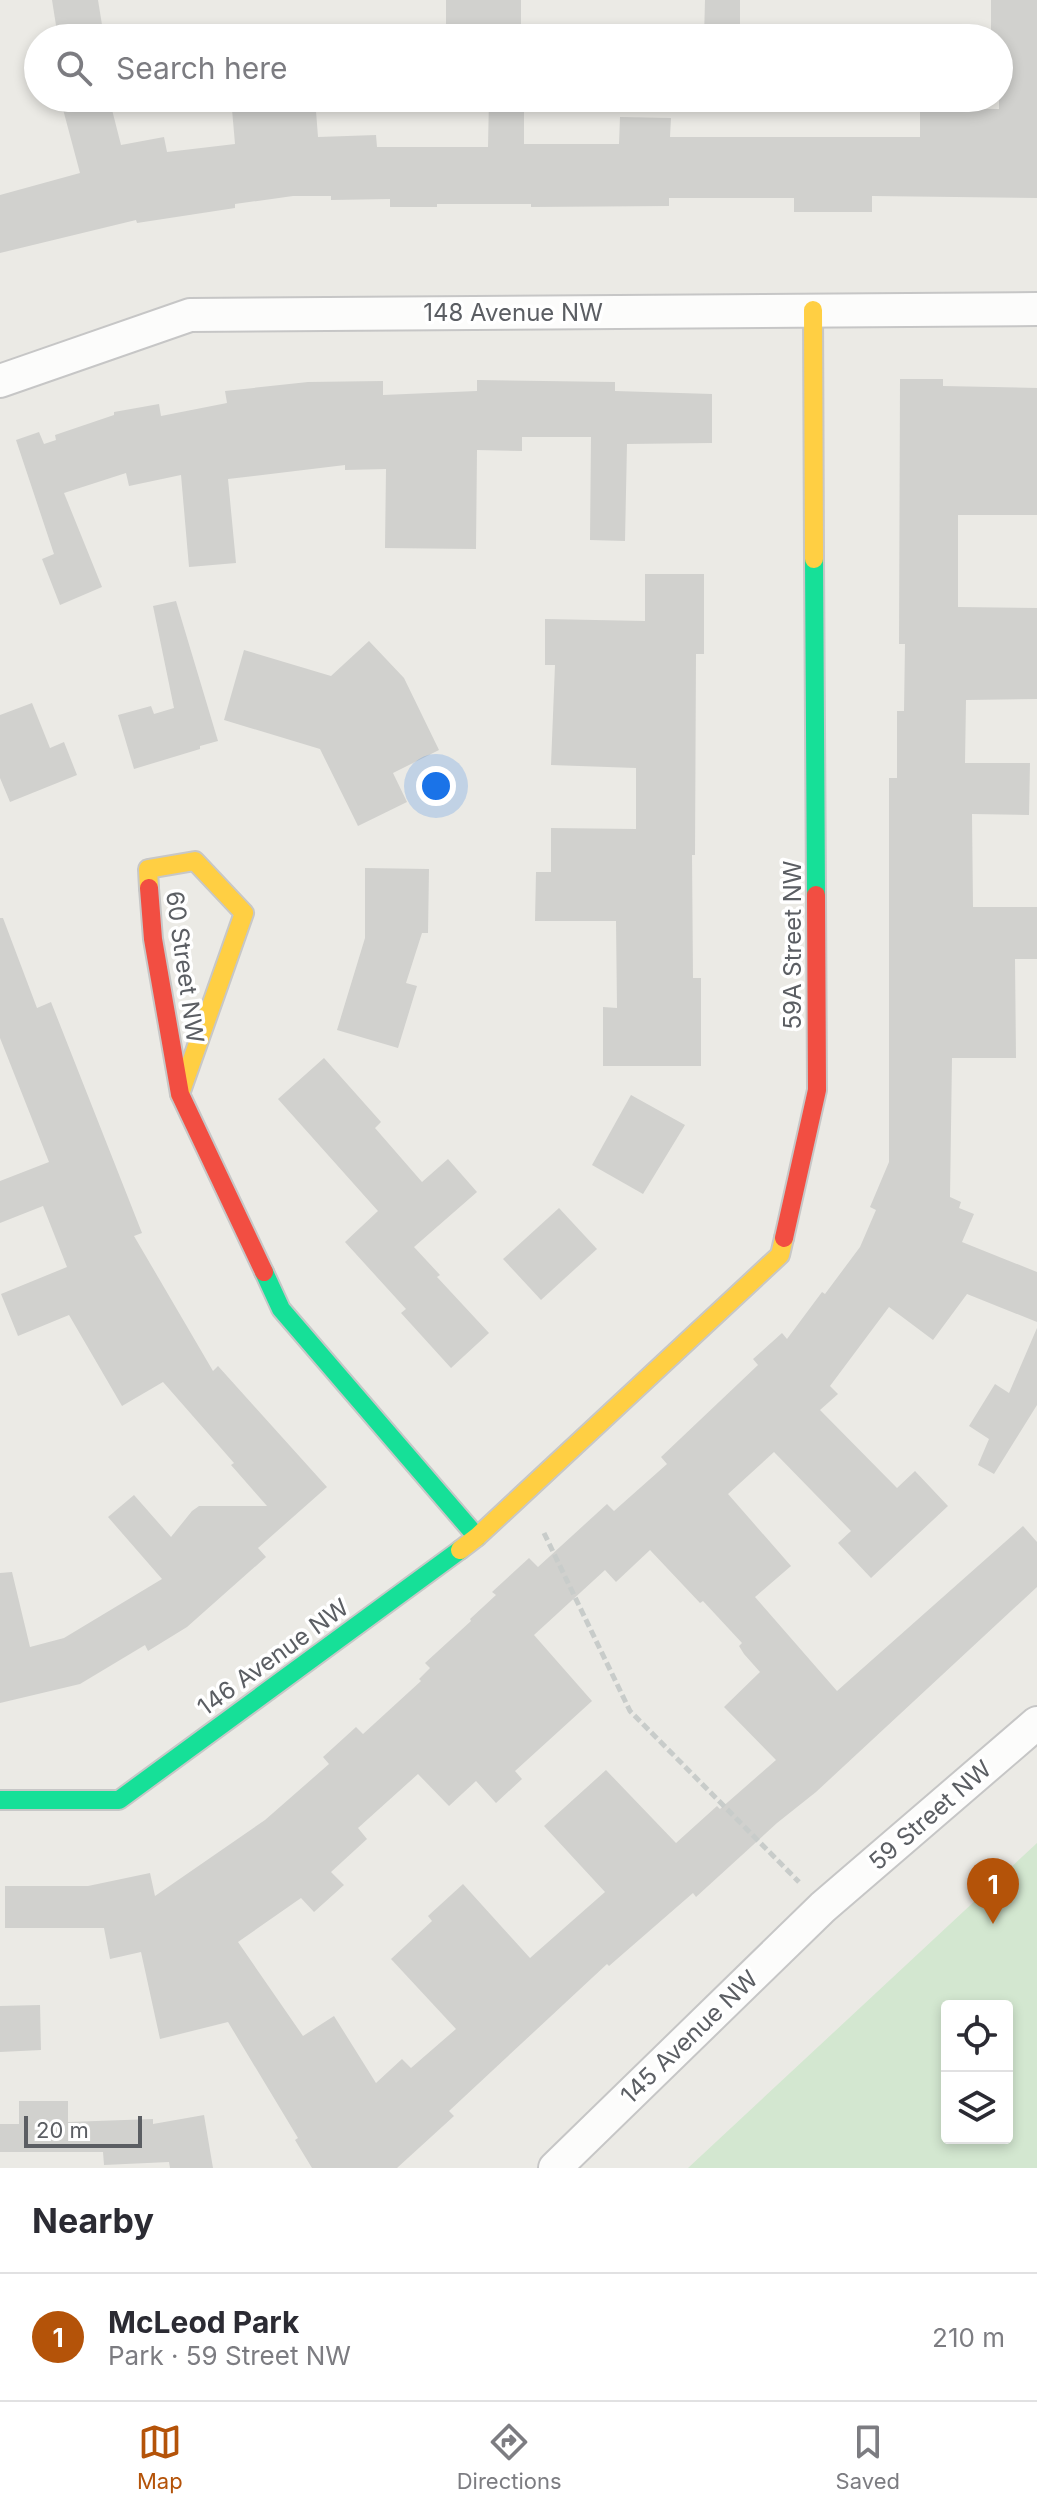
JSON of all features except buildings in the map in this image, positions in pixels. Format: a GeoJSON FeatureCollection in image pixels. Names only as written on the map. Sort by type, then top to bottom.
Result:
{"type":"FeatureCollection","features":[{"type":"Feature","properties":{"kind":"street","name":"148 Avenue NW"},"geometry":{"type":"LineString","coordinates":[[0,381],[190,315],[1037,309]]}},
{"type":"Feature","properties":{"kind":"street","name":"59A Street NW"},"geometry":{"type":"LineString","coordinates":[[544,1473],[780,1255],[817,1090],[813,310]]}},
{"type":"Feature","properties":{"kind":"street","name":"60 Street NW"},"geometry":{"type":"LineString","coordinates":[[180,1094],[244,913],[195,861],[148,869],[153,939],[180,1094],[281,1309],[477,1537]]}},
{"type":"Feature","properties":{"kind":"street","name":"146 Avenue NW"},"geometry":{"type":"LineString","coordinates":[[0,1800],[119,1800],[477,1537],[544,1473]]}},
{"type":"Feature","properties":{"kind":"street","name":"59 Street NW"},"geometry":{"type":"LineString","coordinates":[[823,1907],[1037,1723]]}},
{"type":"Feature","properties":{"kind":"street","name":"145 Avenue NW"},"geometry":{"type":"LineString","coordinates":[[555,2168],[823,1907]]}},
{"type":"Feature","properties":{"kind":"path"},"geometry":{"type":"LineString","coordinates":[[524,1493],[630,1711],[823,1907]]}},
{"type":"Feature","properties":{"kind":"green space"},"geometry":{"type":"Polygon","coordinates":[[[1037,1843],[1037,2168],[688,2168],[1037,1843]]]}},
{"type":"Feature","properties":{"kind":"traffic: fast"},"geometry":{"type":"LineString","coordinates":[[814,559],[816,895]]}},
{"type":"Feature","properties":{"kind":"traffic: fast"},"geometry":{"type":"LineString","coordinates":[[264,1272],[281,1309],[477,1537]]}},
{"type":"Feature","properties":{"kind":"traffic: fast"},"geometry":{"type":"LineString","coordinates":[[0,1800],[119,1800],[460,1550]]}},
{"type":"Feature","properties":{"kind":"traffic: slow"},"geometry":{"type":"LineString","coordinates":[[813,310],[814,559]]}},
{"type":"Feature","properties":{"kind":"traffic: slow"},"geometry":{"type":"LineString","coordinates":[[149,888],[148,869],[195,861],[244,913],[180,1094]]}},
{"type":"Feature","properties":{"kind":"traffic: slow"},"geometry":{"type":"LineString","coordinates":[[460,1550],[780,1255],[784,1238]]}},
{"type":"Feature","properties":{"kind":"traffic: jam"},"geometry":{"type":"LineString","coordinates":[[149,888],[153,939],[180,1094],[264,1272]]}},
{"type":"Feature","properties":{"kind":"traffic: jam"},"geometry":{"type":"LineString","coordinates":[[784,1238],[817,1090],[816,895]]}},
{"type":"Feature","properties":{"kind":"place","name":"McLeod Park"},"geometry":{"type":"Point","coordinates":[993,1924]}}]}
